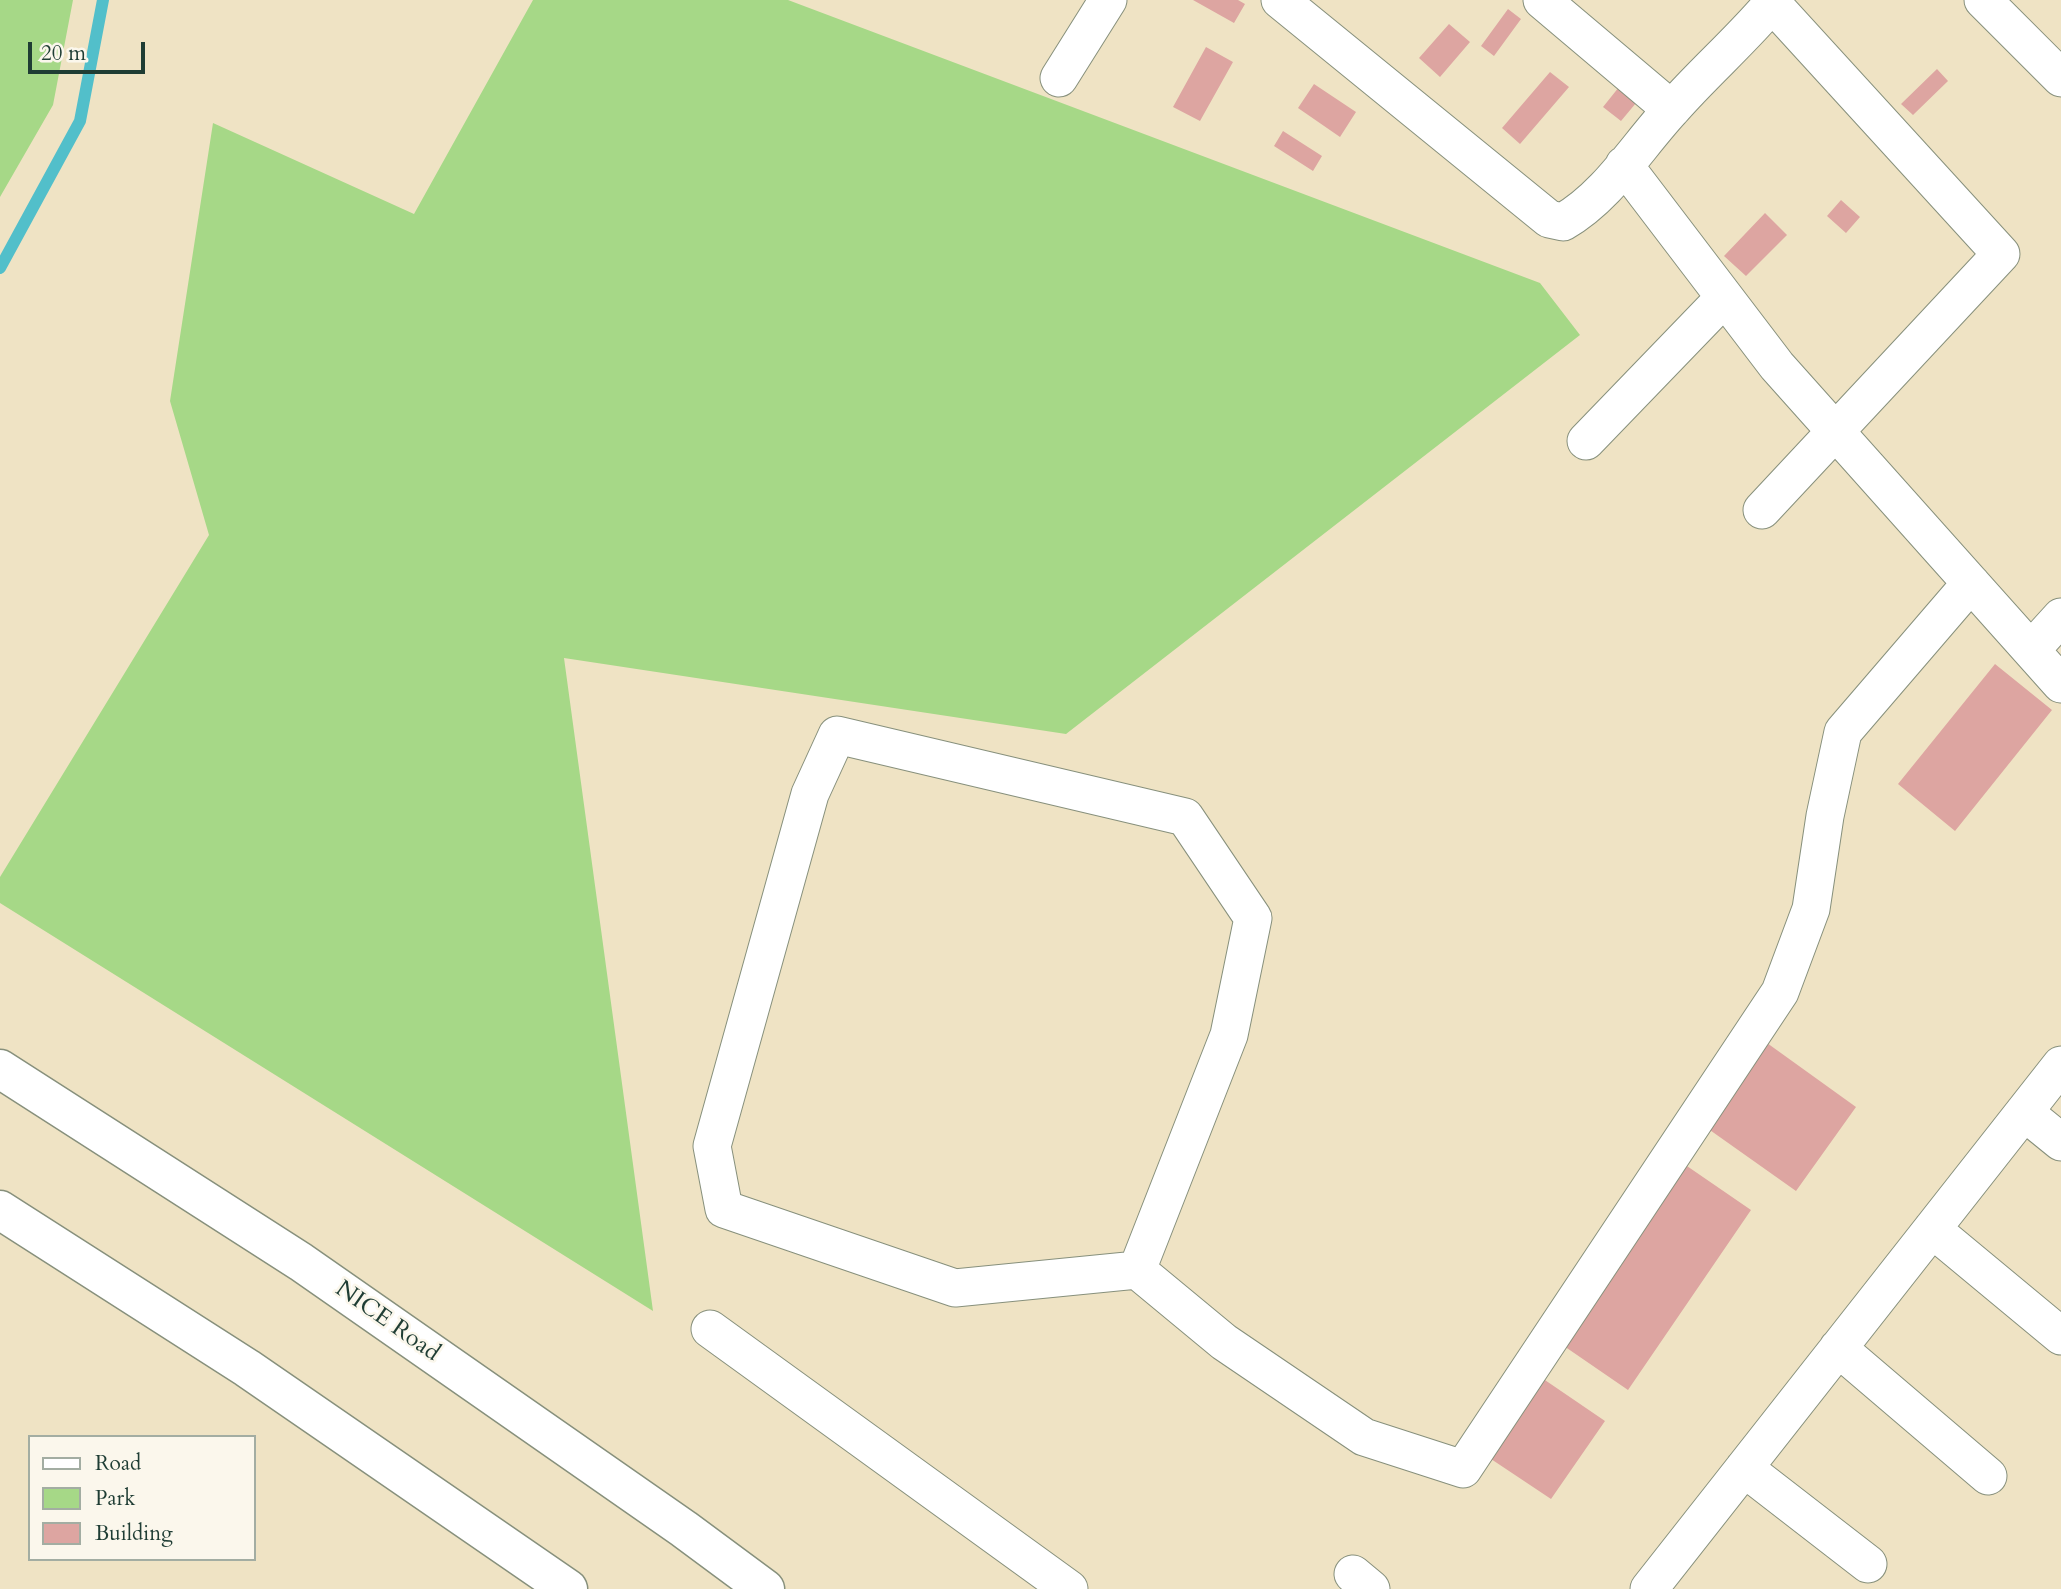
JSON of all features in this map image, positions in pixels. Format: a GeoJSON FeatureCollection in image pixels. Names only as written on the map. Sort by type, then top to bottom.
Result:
{"type":"FeatureCollection","features":[{"type":"Feature","properties":{"kind":"highway","name":"NICE Road"},"geometry":{"type":"LineString","coordinates":[[0,1069],[301,1262],[684,1529],[765,1589]]}},
{"type":"Feature","properties":{"kind":"highway"},"geometry":{"type":"LineString","coordinates":[[0,1210],[247,1368],[568,1589]]}},
{"type":"Feature","properties":{"kind":"street"},"geometry":{"type":"LineString","coordinates":[[1059,78],[1108,0]]}},
{"type":"Feature","properties":{"kind":"street"},"geometry":{"type":"LineString","coordinates":[[1280,0],[1549,219],[1563,222],[1595,198],[1671,110],[1772,1],[2001,254],[1762,510]]}},
{"type":"Feature","properties":{"kind":"street"},"geometry":{"type":"LineString","coordinates":[[1542,0],[1671,110]]}},
{"type":"Feature","properties":{"kind":"street"},"geometry":{"type":"LineString","coordinates":[[1983,0],[2061,78]]}},
{"type":"Feature","properties":{"kind":"street"},"geometry":{"type":"LineString","coordinates":[[1624,165],[1777,366],[2061,684]]}},
{"type":"Feature","properties":{"kind":"street"},"geometry":{"type":"LineString","coordinates":[[1586,441],[1724,298]]}},
{"type":"Feature","properties":{"kind":"street"},"geometry":{"type":"LineString","coordinates":[[1138,1270],[1229,1035],[1253,918],[1185,817],[837,735],[810,794],[712,1146],[724,1209],[955,1288],[1138,1270],[1224,1342],[1364,1437],[1463,1469],[1780,992],[1811,909],[1825,816],[1843,732],[1971,583]]}},
{"type":"Feature","properties":{"kind":"street"},"geometry":{"type":"LineString","coordinates":[[2031,650],[2061,617]]}},
{"type":"Feature","properties":{"kind":"street"},"geometry":{"type":"LineString","coordinates":[[1657,1586],[1744,1468],[2061,1065]]}},
{"type":"Feature","properties":{"kind":"street"},"geometry":{"type":"LineString","coordinates":[[2024,1112],[2061,1142]]}},
{"type":"Feature","properties":{"kind":"street"},"geometry":{"type":"LineString","coordinates":[[1932,1229],[2061,1336]]}},
{"type":"Feature","properties":{"kind":"street"},"geometry":{"type":"LineString","coordinates":[[710,1329],[1069,1589]]}},
{"type":"Feature","properties":{"kind":"street"},"geometry":{"type":"LineString","coordinates":[[1838,1348],[1988,1476]]}},
{"type":"Feature","properties":{"kind":"street"},"geometry":{"type":"LineString","coordinates":[[1744,1468],[1868,1564]]}},
{"type":"Feature","properties":{"kind":"green space"},"geometry":{"type":"Polygon","coordinates":[[[0,0],[73,0],[53,105],[0,197],[0,0]]]}},
{"type":"Feature","properties":{"kind":"green space"},"geometry":{"type":"Polygon","coordinates":[[[533,0],[788,0],[1540,283],[1580,335],[1066,734],[564,658],[653,1311],[0,903],[0,877],[209,535],[170,401],[213,123],[414,214],[533,0]]]}},
{"type":"Feature","properties":{"kind":"building"},"geometry":{"type":"Polygon","coordinates":[[[1193,0],[1238,0],[1245,4],[1234,23],[1193,0]]]}},
{"type":"Feature","properties":{"kind":"building"},"geometry":{"type":"Polygon","coordinates":[[[1508,9],[1521,19],[1494,56],[1481,46],[1508,9]]]}},
{"type":"Feature","properties":{"kind":"building"},"geometry":{"type":"Polygon","coordinates":[[[1449,24],[1470,42],[1440,77],[1419,58],[1449,24]]]}},
{"type":"Feature","properties":{"kind":"building"},"geometry":{"type":"Polygon","coordinates":[[[1206,47],[1233,62],[1200,121],[1173,107],[1206,47]]]}},
{"type":"Feature","properties":{"kind":"building"},"geometry":{"type":"Polygon","coordinates":[[[1937,69],[1948,81],[1913,115],[1901,104],[1937,69]]]}},
{"type":"Feature","properties":{"kind":"building"},"geometry":{"type":"Polygon","coordinates":[[[1550,72],[1569,87],[1520,144],[1502,128],[1550,72]]]}},
{"type":"Feature","properties":{"kind":"building"},"geometry":{"type":"Polygon","coordinates":[[[1623,82],[1641,97],[1621,121],[1603,107],[1623,82]]]}},
{"type":"Feature","properties":{"kind":"building"},"geometry":{"type":"Polygon","coordinates":[[[1314,84],[1356,112],[1340,137],[1298,108],[1314,84]]]}},
{"type":"Feature","properties":{"kind":"building"},"geometry":{"type":"Polygon","coordinates":[[[1283,131],[1322,156],[1313,171],[1274,146],[1283,131]]]}},
{"type":"Feature","properties":{"kind":"building"},"geometry":{"type":"Polygon","coordinates":[[[1841,200],[1860,217],[1846,233],[1827,216],[1841,200]]]}},
{"type":"Feature","properties":{"kind":"building"},"geometry":{"type":"Polygon","coordinates":[[[1765,213],[1787,235],[1746,276],[1724,256],[1765,213]]]}},
{"type":"Feature","properties":{"kind":"building"},"geometry":{"type":"Polygon","coordinates":[[[1995,664],[2052,710],[1955,831],[1898,784],[1995,664]]]}},
{"type":"Feature","properties":{"kind":"building"},"geometry":{"type":"Polygon","coordinates":[[[1767,1043],[1856,1107],[1796,1191],[1707,1128],[1767,1043]]]}},
{"type":"Feature","properties":{"kind":"building"},"geometry":{"type":"Polygon","coordinates":[[[1684,1164],[1751,1210],[1628,1390],[1561,1344],[1684,1164]]]}},
{"type":"Feature","properties":{"kind":"building"},"geometry":{"type":"Polygon","coordinates":[[[1539,1376],[1605,1421],[1551,1499],[1485,1455],[1539,1376]]]}},
{"type":"Feature","properties":{"kind":"waterway"},"geometry":{"type":"LineString","coordinates":[[0,268],[80,121],[103,0]]}}]}
